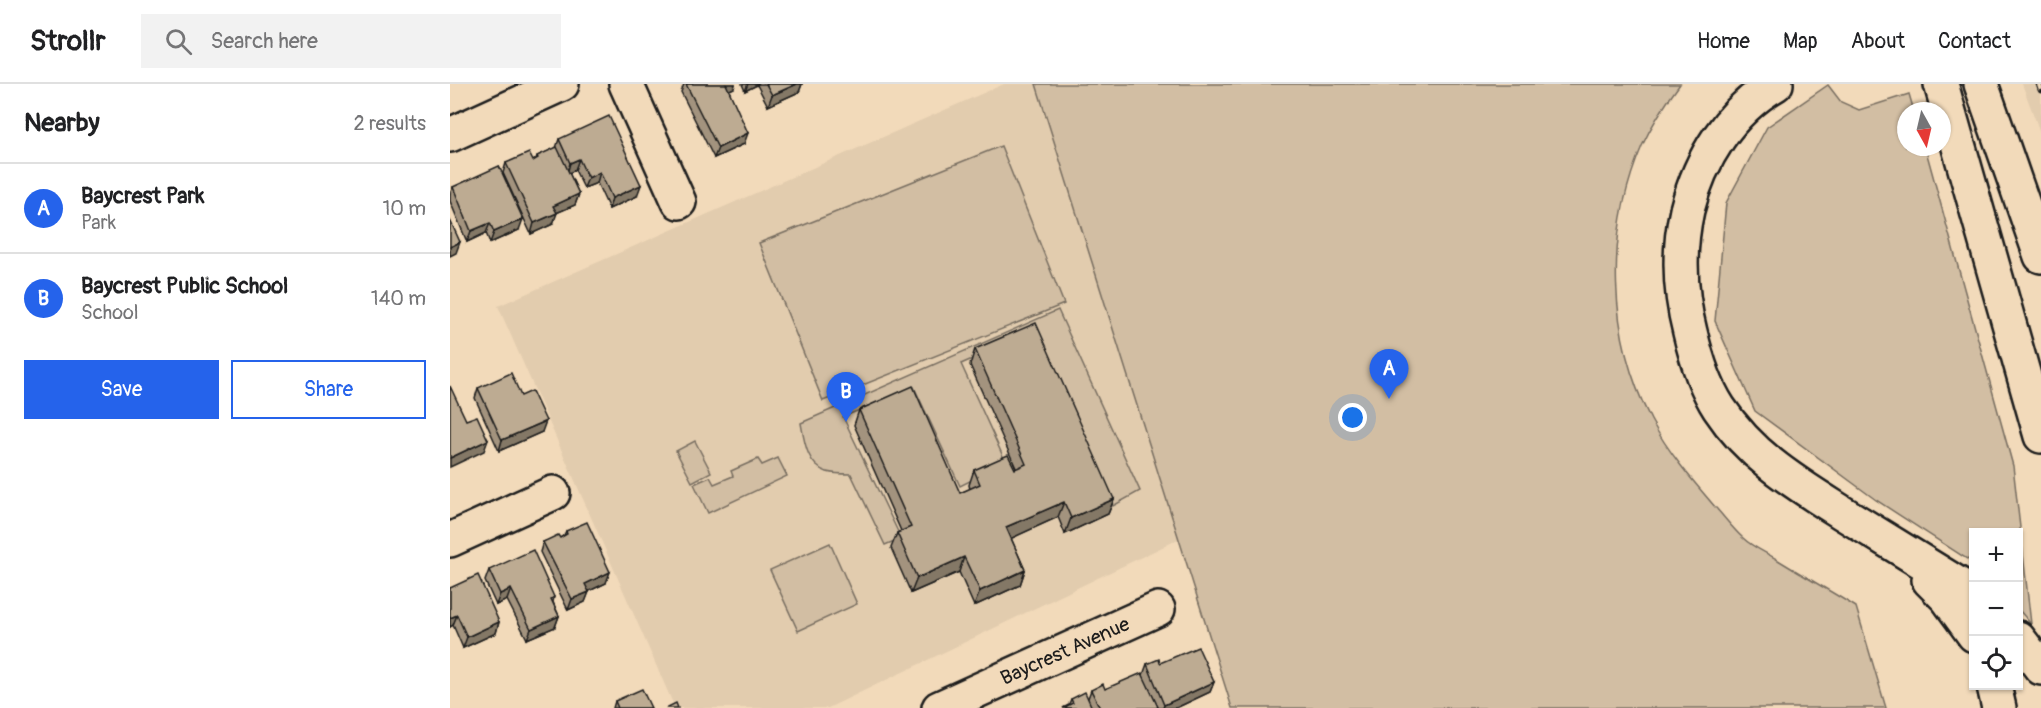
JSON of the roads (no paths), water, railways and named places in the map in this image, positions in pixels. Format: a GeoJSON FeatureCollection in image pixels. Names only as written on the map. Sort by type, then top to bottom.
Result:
{"type":"FeatureCollection","features":[{"type":"Feature","properties":{"kind":"main road"},"geometry":{"type":"LineString","coordinates":[[450,135],[562,84]]}},
{"type":"Feature","properties":{"kind":"main road"},"geometry":{"type":"LineString","coordinates":[[626,84],[679,202]]}},
{"type":"Feature","properties":{"kind":"main road"},"geometry":{"type":"LineString","coordinates":[[1776,84],[1765,90],[1736,116],[1715,142],[1701,167],[1684,226],[1681,255],[1682,289],[1687,320],[1704,377],[1718,406],[1734,429],[1761,458],[1789,479],[1969,592]]}},
{"type":"Feature","properties":{"kind":"main road"},"geometry":{"type":"LineString","coordinates":[[1941,84],[2041,436]]}},
{"type":"Feature","properties":{"kind":"main road"},"geometry":{"type":"LineString","coordinates":[[1984,92],[2041,256]]}},
{"type":"Feature","properties":{"kind":"main road"},"geometry":{"type":"LineString","coordinates":[[450,540],[553,493]]}},
{"type":"Feature","properties":{"kind":"main road"},"geometry":{"type":"LineString","coordinates":[[1863,525],[1917,568],[1947,598],[1969,628]]}},
{"type":"Feature","properties":{"kind":"main road","name":"Baycrest Avenue"},"geometry":{"type":"LineString","coordinates":[[939,708],[1158,609]]}},
{"type":"Feature","properties":{"kind":"main road"},"geometry":{"type":"LineString","coordinates":[[2023,643],[2041,668]]}},
{"type":"Feature","properties":{"kind":"main road"},"geometry":{"type":"LineString","coordinates":[[1995,690],[1999,708]]}},
{"type":"Feature","properties":{"kind":"railway"},"geometry":{"type":"LineString","coordinates":[[2039,84],[2041,90]]}},
{"type":"Feature","properties":{"kind":"place","name":"Baycrest Park"},"geometry":{"type":"Point","coordinates":[1389,399]}},
{"type":"Feature","properties":{"kind":"place","name":"Baycrest Public School"},"geometry":{"type":"Point","coordinates":[846,422]}}]}
